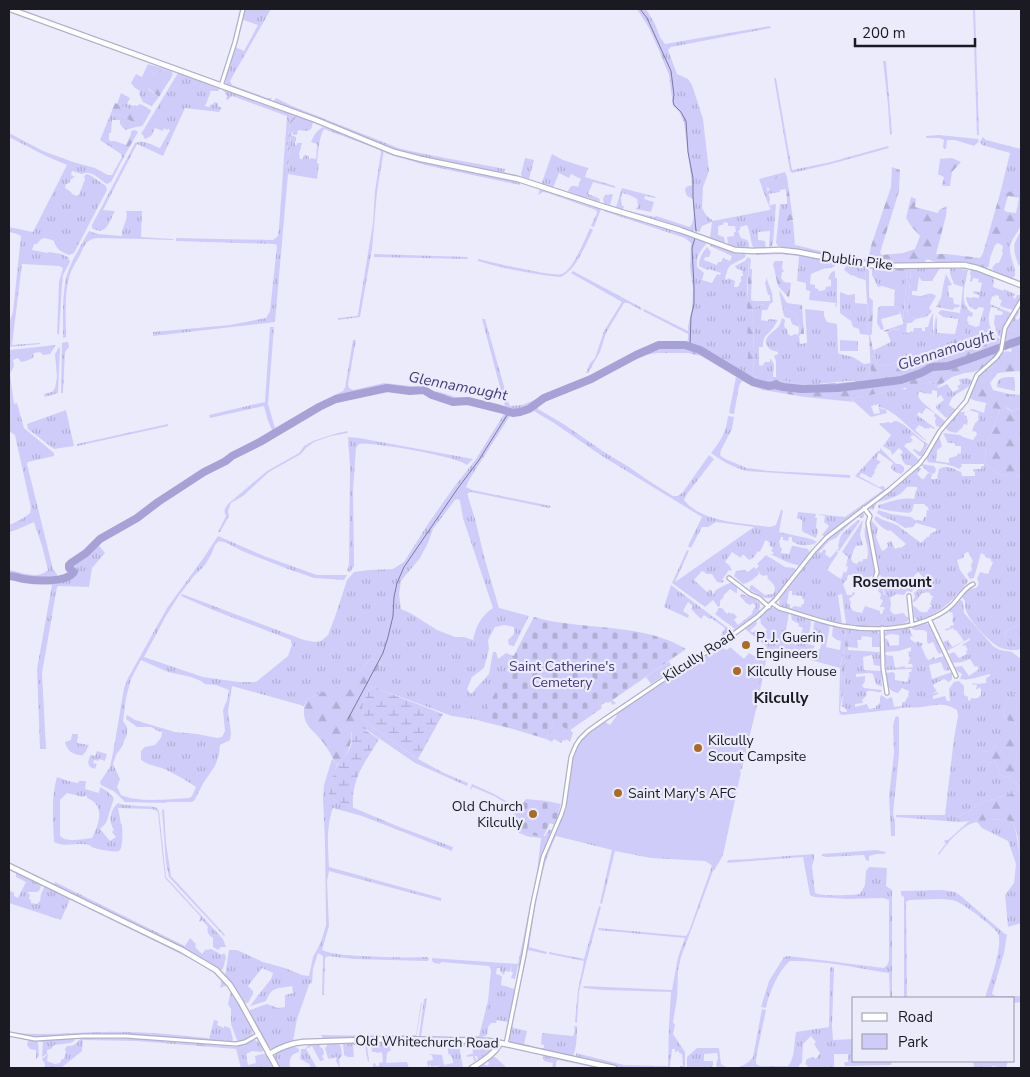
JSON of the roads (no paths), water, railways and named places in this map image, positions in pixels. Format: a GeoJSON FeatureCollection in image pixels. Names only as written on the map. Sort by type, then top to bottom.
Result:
{"type":"FeatureCollection","features":[{"type":"Feature","properties":{"kind":"street","name":"Dublin Pike"},"geometry":{"type":"LineString","coordinates":[[10,9],[321,122],[394,152],[524,181],[741,251],[780,250],[877,266],[964,265],[1021,285]]}},
{"type":"Feature","properties":{"kind":"street"},"geometry":{"type":"LineString","coordinates":[[221,86],[243,9]]}},
{"type":"Feature","properties":{"kind":"street","name":"Kilcully Road"},"geometry":{"type":"LineString","coordinates":[[506,1044],[543,857],[562,810],[571,757],[582,736],[679,668],[749,624],[769,607],[822,542],[903,479],[923,460],[938,433],[966,401],[977,375],[1001,351],[1007,324],[1021,301]]}},
{"type":"Feature","properties":{"kind":"street"},"geometry":{"type":"LineString","coordinates":[[864,508],[870,516],[868,523],[877,572],[875,578]]}},
{"type":"Feature","properties":{"kind":"street"},"geometry":{"type":"LineString","coordinates":[[729,578],[750,594],[761,599],[769,607]]}},
{"type":"Feature","properties":{"kind":"street"},"geometry":{"type":"LineString","coordinates":[[772,603],[779,608],[842,626],[882,628],[912,624],[929,619],[950,606],[967,587],[973,584]]}},
{"type":"Feature","properties":{"kind":"street"},"geometry":{"type":"LineString","coordinates":[[909,596],[912,624]]}},
{"type":"Feature","properties":{"kind":"street"},"geometry":{"type":"LineString","coordinates":[[929,619],[956,676]]}},
{"type":"Feature","properties":{"kind":"street"},"geometry":{"type":"LineString","coordinates":[[882,628],[883,668],[887,693]]}},
{"type":"Feature","properties":{"kind":"street"},"geometry":{"type":"LineString","coordinates":[[9,866],[192,955],[216,970],[235,993],[277,1068]]}},
{"type":"Feature","properties":{"kind":"street"},"geometry":{"type":"LineString","coordinates":[[9,1034],[35,1039],[126,1036],[236,1044],[245,1042],[259,1034]]}},
{"type":"Feature","properties":{"kind":"street","name":"Old Whitechurch Road"},"geometry":{"type":"LineString","coordinates":[[269,1054],[293,1043],[302,1042],[390,1040],[480,1041],[506,1044],[614,1068]]}},
{"type":"Feature","properties":{"kind":"street"},"geometry":{"type":"LineString","coordinates":[[472,1068],[492,1053],[500,1043]]}},
{"type":"Feature","properties":{"kind":"waterway"},"geometry":{"type":"LineString","coordinates":[[640,9],[647,18],[671,71],[674,105],[686,121],[688,152],[693,178],[696,231]]}},
{"type":"Feature","properties":{"kind":"waterway"},"geometry":{"type":"LineString","coordinates":[[690,346],[691,317],[694,304],[692,248],[695,238]]}},
{"type":"Feature","properties":{"kind":"waterway","name":"Glennamought"},"geometry":{"type":"LineString","coordinates":[[9,576],[43,581],[58,580],[70,576],[74,572],[69,568],[69,565],[86,553],[100,539],[137,518],[204,472],[336,399],[387,388],[410,391],[424,390],[432,395],[453,402],[468,401],[513,413],[520,412],[529,409],[544,398],[591,379],[659,345],[685,345],[700,350],[753,382],[769,386],[775,385],[801,389],[838,388],[901,380],[932,367],[948,366],[1021,340]]}},
{"type":"Feature","properties":{"kind":"waterway"},"geometry":{"type":"LineString","coordinates":[[348,719],[383,653],[393,616],[397,583],[404,567],[479,460],[509,412]]}},
{"type":"Feature","properties":{"kind":"place","name":"P. J. Guerin Engineers"},"geometry":{"type":"Point","coordinates":[746,645]}},
{"type":"Feature","properties":{"kind":"place","name":"Kilcully House"},"geometry":{"type":"Point","coordinates":[737,671]}},
{"type":"Feature","properties":{"kind":"place","name":"Kilcully Scout Campsite"},"geometry":{"type":"Point","coordinates":[698,748]}},
{"type":"Feature","properties":{"kind":"place","name":"Saint Mary's AFC"},"geometry":{"type":"Point","coordinates":[618,793]}},
{"type":"Feature","properties":{"kind":"place","name":"Old Church Kilcully"},"geometry":{"type":"Point","coordinates":[533,814]}},
{"type":"Feature","properties":{"kind":"district","name":"Rosemount"},"geometry":{"type":"Point","coordinates":[892,582]}},
{"type":"Feature","properties":{"kind":"district","name":"Kilcully"},"geometry":{"type":"Point","coordinates":[781,698]}},
{"type":"Feature","properties":{"kind":"park label","name":"Saint Catherine's Cemetery"},"geometry":{"type":"Point","coordinates":[562,674]}}]}
